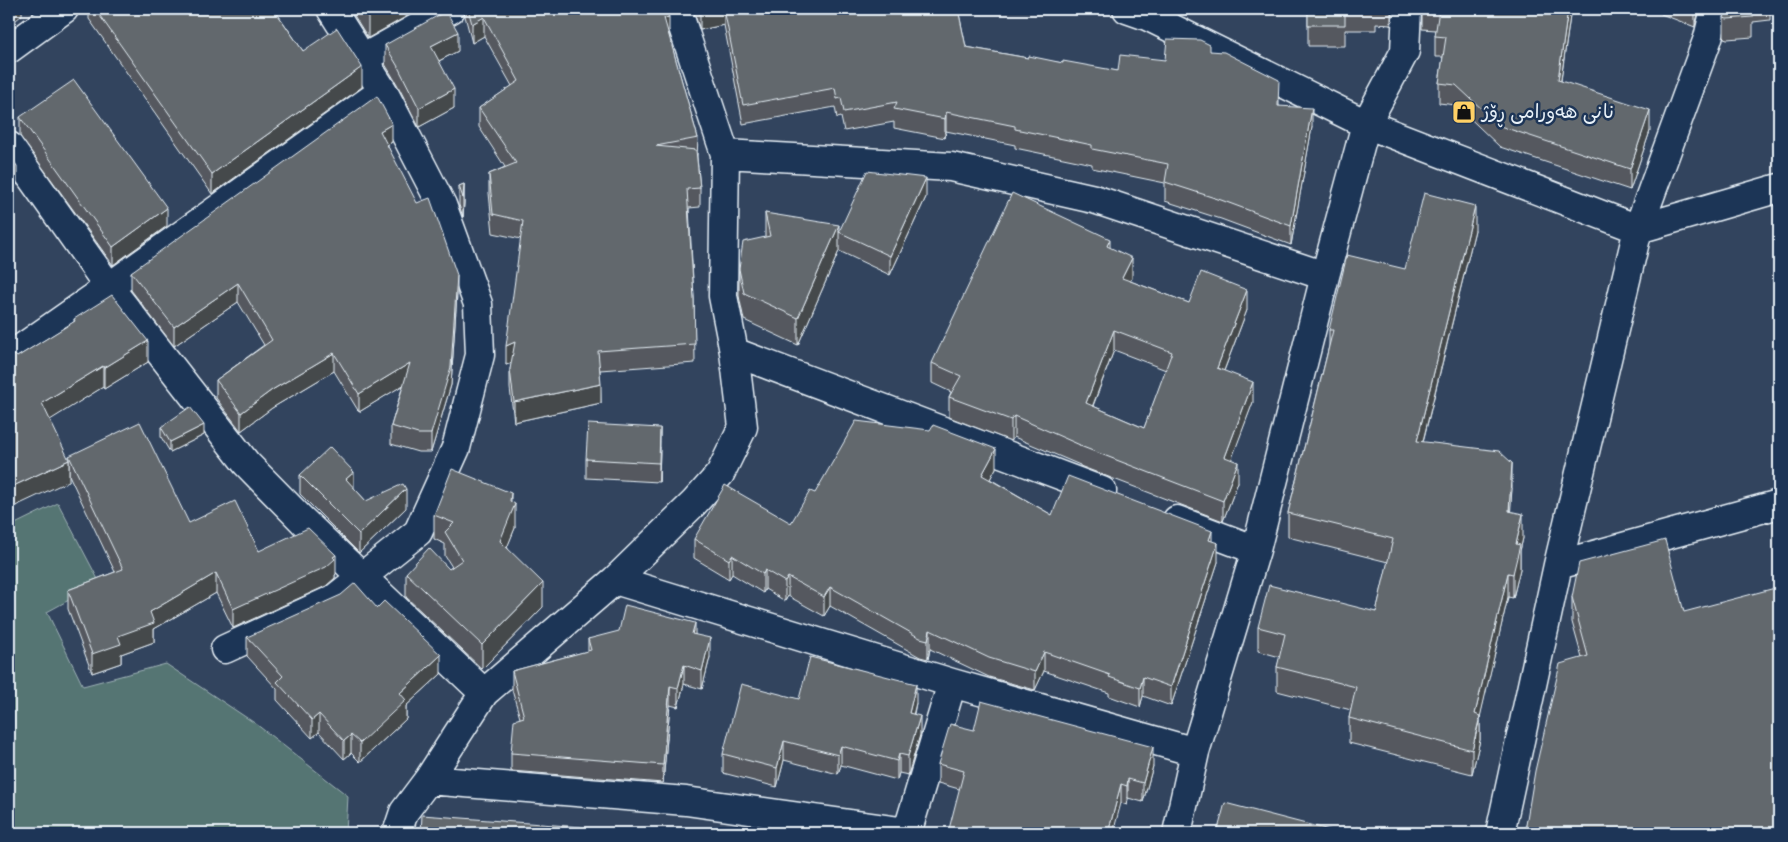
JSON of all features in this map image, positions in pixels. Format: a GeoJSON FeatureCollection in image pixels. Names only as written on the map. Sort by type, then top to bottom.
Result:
{"type":"FeatureCollection","features":[{"type":"Feature","properties":{"kind":"street"},"geometry":{"type":"LineString","coordinates":[[9,49],[64,9]]}},
{"type":"Feature","properties":{"kind":"street"},"geometry":{"type":"LineString","coordinates":[[225,649],[334,599],[418,532],[456,448],[480,355],[478,304],[442,205],[383,92],[331,9]]}},
{"type":"Feature","properties":{"kind":"street"},"geometry":{"type":"LineString","coordinates":[[362,59],[451,9]]}},
{"type":"Feature","properties":{"kind":"street"},"geometry":{"type":"LineString","coordinates":[[397,833],[404,812],[428,780],[484,693],[615,580],[694,503],[720,474],[743,427],[734,352],[723,296],[725,154],[677,9]]}},
{"type":"Feature","properties":{"kind":"street"},"geometry":{"type":"LineString","coordinates":[[1177,833],[1195,752],[1256,550],[1325,276],[1366,124],[1405,51],[1408,9]]}},
{"type":"Feature","properties":{"kind":"street"},"geometry":{"type":"LineString","coordinates":[[1500,833],[1558,565],[1638,229],[1708,38],[1715,9]]}},
{"type":"Feature","properties":{"kind":"street"},"geometry":{"type":"LineString","coordinates":[[1141,11],[1366,124],[1638,229],[1779,188]]}},
{"type":"Feature","properties":{"kind":"street"},"geometry":{"type":"LineString","coordinates":[[9,357],[109,288],[383,92]]}},
{"type":"Feature","properties":{"kind":"street"},"geometry":{"type":"LineString","coordinates":[[9,146],[109,288],[246,463],[484,693]]}},
{"type":"Feature","properties":{"kind":"street"},"geometry":{"type":"LineString","coordinates":[[725,154],[951,167],[1094,199],[1325,276]]}},
{"type":"Feature","properties":{"kind":"street"},"geometry":{"type":"LineString","coordinates":[[734,352],[1126,500]]}},
{"type":"Feature","properties":{"kind":"street"},"geometry":{"type":"LineString","coordinates":[[1558,565],[1779,504]]}},
{"type":"Feature","properties":{"kind":"street"},"geometry":{"type":"LineString","coordinates":[[1154,511],[1256,550]]}},
{"type":"Feature","properties":{"kind":"street"},"geometry":{"type":"LineString","coordinates":[[615,580],[952,683],[1195,752]]}},
{"type":"Feature","properties":{"kind":"street"},"geometry":{"type":"LineString","coordinates":[[428,780],[686,801],[907,832],[952,683]]}},
{"type":"Feature","properties":{"kind":"green space"},"geometry":{"type":"Polygon","coordinates":[[[58,503],[100,583],[47,612],[83,686],[166,664],[256,724],[348,796],[346,833],[9,833],[9,527],[58,503]]]}},
{"type":"Feature","properties":{"kind":"building"},"geometry":{"type":"Polygon","coordinates":[[[95,9],[274,9],[303,51],[337,28],[362,67],[212,174],[95,9]]]}},
{"type":"Feature","properties":{"kind":"building"},"geometry":{"type":"Polygon","coordinates":[[[468,9],[667,9],[669,17],[664,18],[698,138],[656,146],[696,150],[700,188],[687,189],[695,344],[598,351],[601,384],[514,402],[510,369],[515,342],[506,346],[523,221],[493,214],[489,174],[516,163],[479,108],[519,81],[484,17],[472,24],[468,9]]]}},
{"type":"Feature","properties":{"kind":"building"},"geometry":{"type":"Polygon","coordinates":[[[724,9],[958,9],[966,47],[1118,71],[1120,55],[1165,60],[1167,39],[1200,40],[1210,45],[1210,51],[1224,52],[1279,80],[1278,106],[1312,108],[1291,226],[1165,182],[1168,164],[1092,149],[1092,145],[1015,129],[1015,126],[946,112],[945,119],[894,109],[897,102],[844,112],[841,98],[837,99],[835,88],[743,105],[724,9]]]}},
{"type":"Feature","properties":{"kind":"building"},"geometry":{"type":"Polygon","coordinates":[[[1308,9],[1376,10],[1345,10],[1345,25],[1308,25],[1308,9]]]}},
{"type":"Feature","properties":{"kind":"building"},"geometry":{"type":"Polygon","coordinates":[[[1428,9],[1568,9],[1558,80],[1650,110],[1630,169],[1500,126],[1456,85],[1439,83],[1446,37],[1435,36],[1439,10],[1428,9]]]}},
{"type":"Feature","properties":{"kind":"building"},"geometry":{"type":"Polygon","coordinates":[[[1726,9],[1752,9],[1753,17],[1727,19],[1724,18],[1726,9]]]}},
{"type":"Feature","properties":{"kind":"building"},"geometry":{"type":"Polygon","coordinates":[[[446,11],[458,32],[431,46],[454,89],[419,108],[385,45],[446,11]]]}},
{"type":"Feature","properties":{"kind":"building"},"geometry":{"type":"Polygon","coordinates":[[[74,80],[167,208],[113,247],[20,117],[74,80]]]}},
{"type":"Feature","properties":{"kind":"building"},"geometry":{"type":"Polygon","coordinates":[[[377,96],[392,124],[380,131],[417,203],[430,198],[457,275],[451,367],[431,434],[418,434],[391,426],[410,363],[359,394],[334,353],[272,390],[241,413],[216,380],[272,340],[238,283],[174,327],[131,272],[377,96]]]}},
{"type":"Feature","properties":{"kind":"building"},"geometry":{"type":"Polygon","coordinates":[[[9,154],[17,166],[9,171],[9,154]]]}},
{"type":"Feature","properties":{"kind":"building"},"geometry":{"type":"Polygon","coordinates":[[[867,171],[926,178],[890,256],[839,232],[867,171]]]}},
{"type":"Feature","properties":{"kind":"building"},"geometry":{"type":"Polygon","coordinates":[[[464,184],[463,198],[459,186],[464,184]]]}},
{"type":"Feature","properties":{"kind":"building"},"geometry":{"type":"Polygon","coordinates":[[[1012,193],[1110,239],[1107,246],[1132,258],[1122,278],[1189,303],[1201,272],[1247,290],[1217,368],[1253,382],[1225,457],[1238,462],[1223,501],[1080,446],[1014,416],[1011,420],[949,397],[961,376],[932,363],[1012,193]],[[1114,330],[1086,403],[1144,428],[1172,352],[1114,330]]]}},
{"type":"Feature","properties":{"kind":"building"},"geometry":{"type":"Polygon","coordinates":[[[1424,193],[1475,206],[1417,441],[1499,451],[1512,463],[1509,511],[1523,514],[1516,544],[1520,545],[1513,574],[1508,573],[1475,714],[1480,716],[1472,750],[1349,718],[1356,687],[1277,667],[1285,634],[1258,627],[1269,585],[1376,612],[1393,539],[1288,513],[1333,330],[1329,330],[1347,255],[1405,269],[1424,193]]]}},
{"type":"Feature","properties":{"kind":"building"},"geometry":{"type":"Polygon","coordinates":[[[765,213],[839,225],[798,318],[744,293],[739,269],[743,242],[770,236],[765,213]]]}},
{"type":"Feature","properties":{"kind":"building"},"geometry":{"type":"Polygon","coordinates":[[[112,295],[148,341],[42,403],[69,460],[9,488],[9,351],[13,356],[17,357],[75,321],[74,319],[112,295]]]}},
{"type":"Feature","properties":{"kind":"building"},"geometry":{"type":"Polygon","coordinates":[[[190,407],[204,425],[170,442],[161,427],[190,407]]]}},
{"type":"Feature","properties":{"kind":"building"},"geometry":{"type":"Polygon","coordinates":[[[856,421],[930,430],[933,425],[996,449],[982,475],[1052,515],[1068,476],[1212,531],[1209,540],[1218,543],[1171,687],[1143,677],[1140,688],[1109,677],[1110,675],[1044,652],[1035,672],[989,658],[930,630],[928,640],[920,638],[830,587],[824,597],[788,577],[785,582],[765,570],[763,574],[732,555],[729,560],[694,539],[725,485],[791,523],[810,491],[815,493],[856,421]]]}},
{"type":"Feature","properties":{"kind":"building"},"geometry":{"type":"Polygon","coordinates":[[[140,422],[189,523],[235,501],[259,551],[308,528],[336,555],[333,557],[335,559],[326,567],[233,609],[216,573],[150,612],[154,623],[118,636],[121,644],[92,654],[68,590],[123,569],[69,456],[140,422]]]}},
{"type":"Feature","properties":{"kind":"building"},"geometry":{"type":"Polygon","coordinates":[[[588,424],[660,428],[659,463],[586,459],[588,424]]]}},
{"type":"Feature","properties":{"kind":"building"},"geometry":{"type":"Polygon","coordinates":[[[330,447],[354,472],[346,479],[366,501],[403,484],[406,489],[359,534],[300,475],[330,447]]]}},
{"type":"Feature","properties":{"kind":"building"},"geometry":{"type":"Polygon","coordinates":[[[452,469],[511,493],[510,501],[515,504],[500,541],[543,583],[482,645],[406,573],[429,548],[449,569],[462,560],[445,532],[454,523],[434,515],[452,469]]]}},
{"type":"Feature","properties":{"kind":"building"},"geometry":{"type":"Polygon","coordinates":[[[1665,540],[1684,612],[1779,587],[1779,833],[1528,833],[1526,825],[1535,771],[1560,664],[1588,656],[1572,597],[1579,563],[1665,540]]]}},
{"type":"Feature","properties":{"kind":"building"},"geometry":{"type":"Polygon","coordinates":[[[355,583],[377,608],[384,601],[441,655],[400,693],[406,700],[360,743],[351,735],[344,741],[319,714],[312,720],[277,682],[283,676],[247,637],[341,595],[355,583]]]}},
{"type":"Feature","properties":{"kind":"building"},"geometry":{"type":"Polygon","coordinates":[[[625,605],[695,623],[692,634],[710,638],[702,671],[684,665],[678,688],[670,686],[663,765],[511,753],[514,720],[524,717],[512,671],[591,650],[588,639],[619,631],[625,605]]]}},
{"type":"Feature","properties":{"kind":"building"},"geometry":{"type":"Polygon","coordinates":[[[810,657],[916,684],[909,713],[920,716],[908,756],[899,754],[897,761],[841,746],[838,755],[784,741],[777,768],[723,754],[741,684],[799,699],[810,657]]]}},
{"type":"Feature","properties":{"kind":"building"},"geometry":{"type":"Polygon","coordinates":[[[981,701],[1153,747],[1143,783],[1128,779],[1127,786],[1121,784],[1108,833],[948,833],[964,771],[938,764],[950,724],[974,730],[981,701]]]}},
{"type":"Feature","properties":{"kind":"building"},"geometry":{"type":"Polygon","coordinates":[[[1225,803],[1341,833],[1217,833],[1225,803]]]}},
{"type":"Feature","properties":{"kind":"building"},"geometry":{"type":"Polygon","coordinates":[[[422,815],[581,827],[580,833],[421,833],[422,815]]]}},
{"type":"Feature","properties":{"kind":"building"},"geometry":{"type":"Polygon","coordinates":[[[1357,827],[1384,833],[1355,833],[1357,827]]]}},
{"type":"Feature","properties":{"kind":"place","name":"نانی هەورامی ڕۆژ"},"geometry":{"type":"Point","coordinates":[1464,112]}}]}
